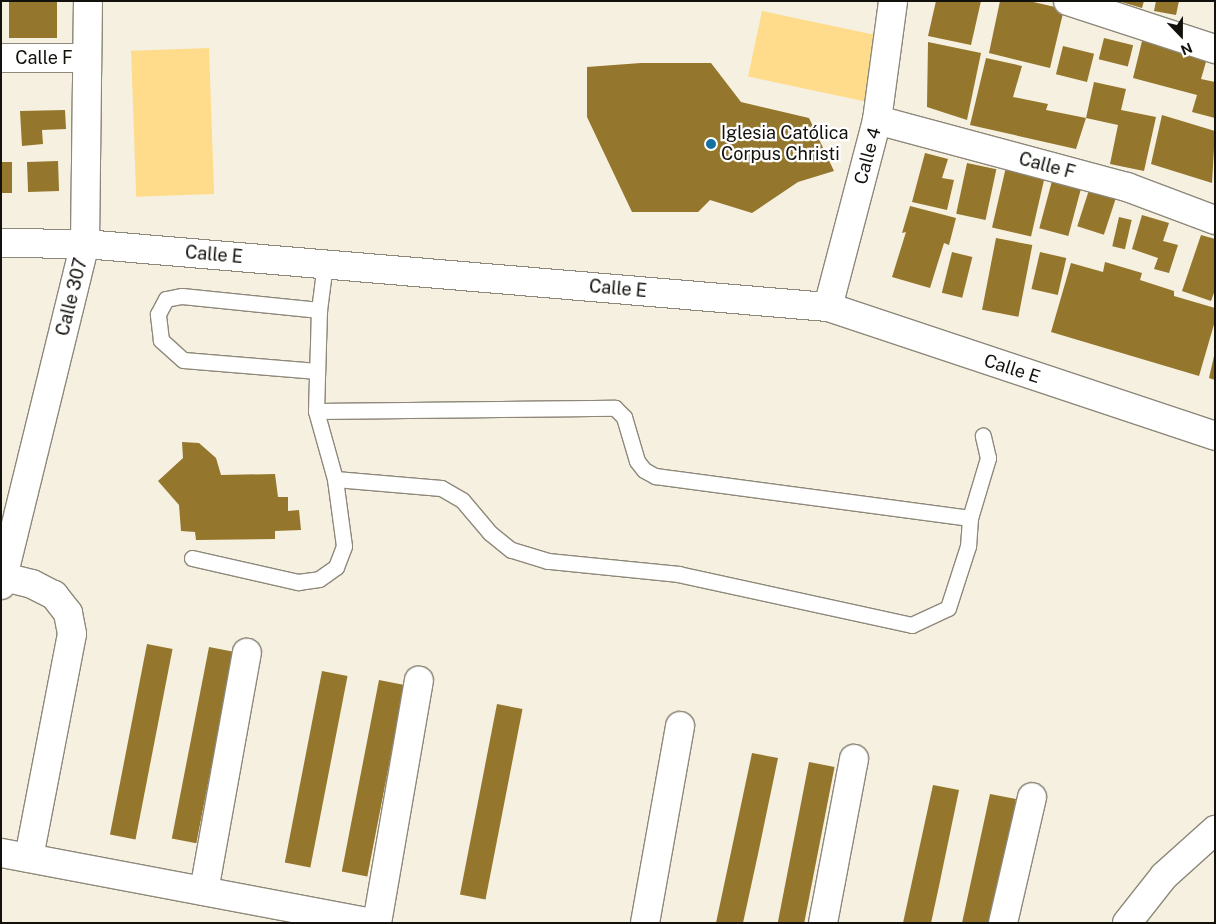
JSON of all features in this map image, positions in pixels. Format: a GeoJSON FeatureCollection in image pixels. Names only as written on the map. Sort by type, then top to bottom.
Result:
{"type":"FeatureCollection","features":[{"type":"Feature","properties":{"kind":"street","name":"Calle 307"},"geometry":{"type":"LineString","coordinates":[[3,581],[9,523],[85,244],[88,1]]}},
{"type":"Feature","properties":{"kind":"street","name":"Calle 4"},"geometry":{"type":"LineString","coordinates":[[828,307],[877,120],[893,1]]}},
{"type":"Feature","properties":{"kind":"street"},"geometry":{"type":"LineString","coordinates":[[1068,1],[1215,49]]}},
{"type":"Feature","properties":{"kind":"street","name":"Calle F"},"geometry":{"type":"LineString","coordinates":[[1,58],[87,58]]}},
{"type":"Feature","properties":{"kind":"street","name":"Calle F"},"geometry":{"type":"LineString","coordinates":[[877,120],[1127,187],[1215,220]]}},
{"type":"Feature","properties":{"kind":"street","name":"Calle E"},"geometry":{"type":"LineString","coordinates":[[1,243],[85,244],[828,307],[1215,436]]}},
{"type":"Feature","properties":{"kind":"street"},"geometry":{"type":"LineString","coordinates":[[3,581],[32,584],[54,595],[68,613],[72,634],[29,858]]}},
{"type":"Feature","properties":{"kind":"street"},"geometry":{"type":"LineString","coordinates":[[204,891],[247,653]]}},
{"type":"Feature","properties":{"kind":"street"},"geometry":{"type":"LineString","coordinates":[[377,923],[419,681]]}},
{"type":"Feature","properties":{"kind":"street"},"geometry":{"type":"LineString","coordinates":[[644,923],[680,726]]}},
{"type":"Feature","properties":{"kind":"street"},"geometry":{"type":"LineString","coordinates":[[823,923],[854,760]]}},
{"type":"Feature","properties":{"kind":"street"},"geometry":{"type":"LineString","coordinates":[[1003,923],[1032,797]]}},
{"type":"Feature","properties":{"kind":"street"},"geometry":{"type":"LineString","coordinates":[[1127,923],[1164,876],[1215,830]]}},
{"type":"Feature","properties":{"kind":"street"},"geometry":{"type":"LineString","coordinates":[[1,853],[371,923]]}},
{"type":"Feature","properties":{"kind":"lane"},"geometry":{"type":"LineString","coordinates":[[192,558],[298,582],[319,579],[336,566],[344,546],[336,479],[316,411],[319,310],[325,264]]}},
{"type":"Feature","properties":{"kind":"lane"},"geometry":{"type":"LineString","coordinates":[[317,371],[183,360],[161,340],[158,314],[166,299],[182,296],[319,310]]}},
{"type":"Feature","properties":{"kind":"lane"},"geometry":{"type":"LineString","coordinates":[[316,411],[614,408],[624,417],[637,461],[644,470],[655,476],[970,518]]}},
{"type":"Feature","properties":{"kind":"lane"},"geometry":{"type":"LineString","coordinates":[[336,479],[440,488],[462,500],[490,533],[511,550],[548,561],[679,574],[912,625],[948,608],[968,546],[970,518],[988,458],[983,436]]}},
{"type":"Feature","properties":{"kind":"shaded area"},"geometry":{"type":"Polygon","coordinates":[[[762,11],[881,36],[867,102],[748,77],[762,11]]]}},
{"type":"Feature","properties":{"kind":"shaded area"},"geometry":{"type":"Polygon","coordinates":[[[209,48],[214,194],[136,197],[131,51],[209,48]]]}},
{"type":"Feature","properties":{"kind":"building"},"geometry":{"type":"Polygon","coordinates":[[[9,1],[57,1],[57,38],[9,38],[9,1]]]}},
{"type":"Feature","properties":{"kind":"building"},"geometry":{"type":"Polygon","coordinates":[[[936,1],[981,1],[971,45],[928,36],[936,1]]]}},
{"type":"Feature","properties":{"kind":"building"},"geometry":{"type":"Polygon","coordinates":[[[1000,1],[1029,1],[1064,9],[1050,68],[989,53],[1000,1]]]}},
{"type":"Feature","properties":{"kind":"building"},"geometry":{"type":"Polygon","coordinates":[[[1118,1],[1144,1],[1142,8],[1118,1]]]}},
{"type":"Feature","properties":{"kind":"building"},"geometry":{"type":"Polygon","coordinates":[[[1156,1],[1179,1],[1176,15],[1154,11],[1156,1]]]}},
{"type":"Feature","properties":{"kind":"building"},"geometry":{"type":"Polygon","coordinates":[[[1143,37],[1208,55],[1201,79],[1215,82],[1215,118],[1192,112],[1197,95],[1133,78],[1143,37]]]}},
{"type":"Feature","properties":{"kind":"building"},"geometry":{"type":"Polygon","coordinates":[[[1104,38],[1133,45],[1128,67],[1099,59],[1104,38]]]}},
{"type":"Feature","properties":{"kind":"building"},"geometry":{"type":"Polygon","coordinates":[[[928,42],[981,53],[967,120],[927,107],[928,42]]]}},
{"type":"Feature","properties":{"kind":"building"},"geometry":{"type":"Polygon","coordinates":[[[1063,46],[1094,54],[1087,82],[1056,74],[1063,46]]]}},
{"type":"Feature","properties":{"kind":"building"},"geometry":{"type":"Polygon","coordinates":[[[986,58],[1022,66],[1013,97],[1048,104],[1046,110],[1086,118],[1076,149],[970,125],[986,58]]]}},
{"type":"Feature","properties":{"kind":"building","name":"Iglesia Católica Corpus Christi"},"geometry":{"type":"Polygon","coordinates":[[[641,63],[711,63],[741,102],[809,118],[834,171],[798,182],[752,213],[710,200],[698,212],[632,212],[587,117],[587,67],[641,63]]]}},
{"type":"Feature","properties":{"kind":"building"},"geometry":{"type":"Polygon","coordinates":[[[1094,82],[1126,89],[1121,110],[1156,117],[1144,171],[1110,164],[1118,125],[1086,118],[1094,82]]]}},
{"type":"Feature","properties":{"kind":"building"},"geometry":{"type":"Polygon","coordinates":[[[65,110],[66,129],[42,130],[43,144],[22,146],[20,111],[65,110]]]}},
{"type":"Feature","properties":{"kind":"building"},"geometry":{"type":"Polygon","coordinates":[[[1162,115],[1215,131],[1212,183],[1151,164],[1162,115]]]}},
{"type":"Feature","properties":{"kind":"building"},"geometry":{"type":"Polygon","coordinates":[[[925,153],[948,159],[942,178],[954,180],[947,210],[912,202],[925,153]]]}},
{"type":"Feature","properties":{"kind":"building"},"geometry":{"type":"Polygon","coordinates":[[[58,161],[59,191],[28,192],[27,162],[58,161]]]}},
{"type":"Feature","properties":{"kind":"building"},"geometry":{"type":"Polygon","coordinates":[[[1,162],[12,162],[12,193],[1,193],[1,162]]]}},
{"type":"Feature","properties":{"kind":"building"},"geometry":{"type":"Polygon","coordinates":[[[967,163],[996,169],[986,220],[956,214],[967,163]]]}},
{"type":"Feature","properties":{"kind":"building"},"geometry":{"type":"Polygon","coordinates":[[[1006,167],[1045,176],[1031,236],[992,227],[1006,167]]]}},
{"type":"Feature","properties":{"kind":"building"},"geometry":{"type":"Polygon","coordinates":[[[1052,181],[1081,189],[1068,236],[1039,228],[1052,181]]]}},
{"type":"Feature","properties":{"kind":"building"},"geometry":{"type":"Polygon","coordinates":[[[1089,190],[1116,199],[1104,235],[1077,226],[1089,190]]]}},
{"type":"Feature","properties":{"kind":"building"},"geometry":{"type":"Polygon","coordinates":[[[910,206],[956,218],[949,245],[944,243],[930,288],[892,277],[906,232],[902,233],[910,206]]]}},
{"type":"Feature","properties":{"kind":"building"},"geometry":{"type":"Polygon","coordinates":[[[1142,215],[1169,223],[1163,241],[1178,245],[1169,273],[1154,269],[1158,258],[1132,249],[1142,215]]]}},
{"type":"Feature","properties":{"kind":"building"},"geometry":{"type":"Polygon","coordinates":[[[1119,217],[1132,220],[1125,249],[1112,246],[1119,217]]]}},
{"type":"Feature","properties":{"kind":"building"},"geometry":{"type":"Polygon","coordinates":[[[1201,235],[1215,239],[1215,290],[1211,301],[1182,291],[1201,235]]]}},
{"type":"Feature","properties":{"kind":"building"},"geometry":{"type":"Polygon","coordinates":[[[996,238],[1032,245],[1018,317],[982,310],[996,238]]]}},
{"type":"Feature","properties":{"kind":"building"},"geometry":{"type":"Polygon","coordinates":[[[952,252],[972,257],[962,298],[942,293],[952,252]]]}},
{"type":"Feature","properties":{"kind":"building"},"geometry":{"type":"Polygon","coordinates":[[[1040,252],[1066,258],[1058,295],[1031,289],[1040,252]]]}},
{"type":"Feature","properties":{"kind":"building"},"geometry":{"type":"Polygon","coordinates":[[[1105,262],[1142,273],[1140,280],[1174,291],[1174,296],[1215,308],[1215,321],[1199,376],[1051,332],[1071,263],[1103,272],[1105,262]]]}},
{"type":"Feature","properties":{"kind":"building"},"geometry":{"type":"Polygon","coordinates":[[[1215,356],[1215,380],[1209,378],[1215,356]]]}},
{"type":"Feature","properties":{"kind":"building"},"geometry":{"type":"Polygon","coordinates":[[[182,442],[199,443],[216,458],[221,475],[275,474],[278,497],[288,497],[288,511],[299,510],[301,530],[275,531],[275,539],[196,540],[195,532],[181,531],[179,505],[158,481],[183,458],[182,442]]]}},
{"type":"Feature","properties":{"kind":"building"},"geometry":{"type":"Polygon","coordinates":[[[147,644],[173,649],[136,839],[110,834],[147,644]]]}},
{"type":"Feature","properties":{"kind":"building"},"geometry":{"type":"Polygon","coordinates":[[[209,647],[234,652],[196,843],[172,838],[209,647]]]}},
{"type":"Feature","properties":{"kind":"building"},"geometry":{"type":"Polygon","coordinates":[[[322,671],[348,676],[310,867],[285,862],[322,671]]]}},
{"type":"Feature","properties":{"kind":"building"},"geometry":{"type":"Polygon","coordinates":[[[379,680],[405,685],[367,876],[342,871],[379,680]]]}},
{"type":"Feature","properties":{"kind":"building"},"geometry":{"type":"Polygon","coordinates":[[[497,704],[523,709],[486,899],[460,894],[497,704]]]}},
{"type":"Feature","properties":{"kind":"building"},"geometry":{"type":"Polygon","coordinates":[[[752,753],[778,758],[758,854],[743,923],[716,923],[752,753]]]}},
{"type":"Feature","properties":{"kind":"building"},"geometry":{"type":"Polygon","coordinates":[[[809,762],[835,767],[804,923],[778,923],[809,762]]]}},
{"type":"Feature","properties":{"kind":"building"},"geometry":{"type":"Polygon","coordinates":[[[933,785],[959,790],[931,923],[903,923],[933,785]]]}},
{"type":"Feature","properties":{"kind":"building"},"geometry":{"type":"Polygon","coordinates":[[[990,794],[1016,799],[997,895],[990,923],[962,923],[990,794]]]}},
{"type":"Feature","properties":{"kind":"place","name":"Iglesia Católica Corpus Christi"},"geometry":{"type":"Point","coordinates":[711,144]}}]}
